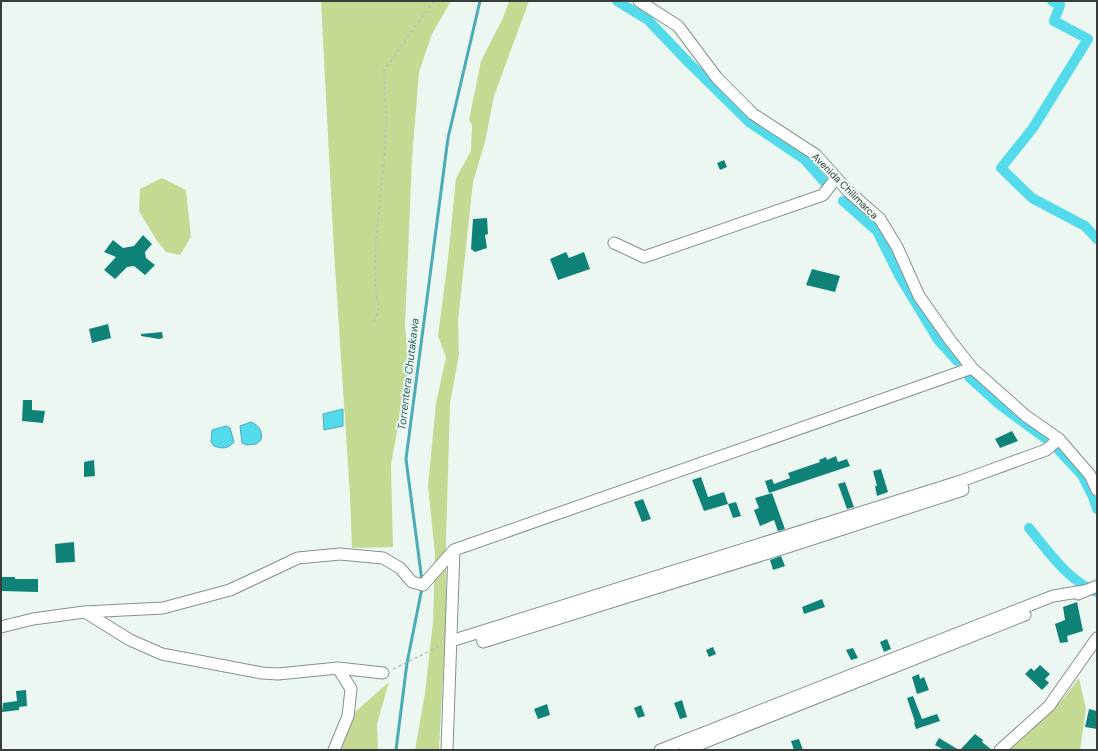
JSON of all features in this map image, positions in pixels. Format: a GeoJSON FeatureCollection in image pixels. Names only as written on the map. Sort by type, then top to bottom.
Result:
{"type":"FeatureCollection","features":[{"type":"Feature","properties":{"kind":"street","name":"Avenida Chilimarca"},"geometry":{"type":"LineString","coordinates":[[638,1],[678,26],[717,78],[753,114],[816,155],[848,191],[880,219],[897,247],[919,296],[972,368],[1026,416],[1059,439],[1090,475],[1097,490]]}},
{"type":"Feature","properties":{"kind":"street"},"geometry":{"type":"LineString","coordinates":[[614,243],[644,257],[823,195],[836,178]]}},
{"type":"Feature","properties":{"kind":"street"},"geometry":{"type":"LineString","coordinates":[[1,627],[33,619],[84,612],[163,608],[230,590],[298,558],[340,554],[383,558],[400,568],[412,582],[422,585],[454,550],[972,368]]}},
{"type":"Feature","properties":{"kind":"street"},"geometry":{"type":"LineString","coordinates":[[451,641],[961,481],[1046,450],[1059,439]]}},
{"type":"Feature","properties":{"kind":"street"},"geometry":{"type":"LineString","coordinates":[[447,750],[454,550]]}},
{"type":"Feature","properties":{"kind":"street"},"geometry":{"type":"LineString","coordinates":[[685,750],[1097,586]]}},
{"type":"Feature","properties":{"kind":"street"},"geometry":{"type":"LineString","coordinates":[[660,750],[1053,596],[1084,591]]}},
{"type":"Feature","properties":{"kind":"street"},"geometry":{"type":"LineString","coordinates":[[84,612],[130,640],[162,654],[262,673],[278,674],[338,668],[383,673]]}},
{"type":"Feature","properties":{"kind":"street"},"geometry":{"type":"LineString","coordinates":[[1000,750],[1049,706],[1097,638]]}},
{"type":"Feature","properties":{"kind":"street"},"geometry":{"type":"LineString","coordinates":[[334,750],[348,716],[351,689],[338,668]]}},
{"type":"Feature","properties":{"kind":"path"},"geometry":{"type":"LineString","coordinates":[[374,322],[379,308],[376,284],[375,250],[385,151],[386,114],[384,71],[406,38],[434,1]]}},
{"type":"Feature","properties":{"kind":"path"},"geometry":{"type":"LineString","coordinates":[[383,673],[451,641]]}},
{"type":"Feature","properties":{"kind":"green space"},"geometry":{"type":"Polygon","coordinates":[[[321,1],[451,1],[432,34],[419,72],[412,159],[405,325],[409,368],[391,464],[393,547],[352,548],[350,495],[334,252],[321,1]]]}},
{"type":"Feature","properties":{"kind":"green space"},"geometry":{"type":"Polygon","coordinates":[[[509,1],[529,1],[494,96],[485,142],[473,182],[458,321],[459,354],[450,404],[446,540],[446,616],[439,750],[415,750],[425,693],[433,622],[435,554],[428,486],[436,403],[446,357],[438,336],[448,259],[456,178],[471,151],[472,125],[469,120],[481,61],[503,18],[509,1]]]}},
{"type":"Feature","properties":{"kind":"green space"},"geometry":{"type":"Polygon","coordinates":[[[162,178],[186,190],[191,237],[180,255],[166,252],[157,241],[139,211],[140,189],[162,178]]]}},
{"type":"Feature","properties":{"kind":"green space"},"geometry":{"type":"Polygon","coordinates":[[[1079,678],[1086,709],[1080,750],[1007,750],[1043,719],[1061,701],[1079,678]]]}},
{"type":"Feature","properties":{"kind":"green space"},"geometry":{"type":"Polygon","coordinates":[[[389,682],[377,724],[378,750],[341,750],[356,711],[389,682]]]}},
{"type":"Feature","properties":{"kind":"water"},"geometry":{"type":"Polygon","coordinates":[[[343,409],[343,426],[324,430],[323,414],[343,409]]]}},
{"type":"Feature","properties":{"kind":"water"},"geometry":{"type":"Polygon","coordinates":[[[251,422],[260,429],[261,440],[256,444],[247,445],[242,443],[240,426],[251,422]]]}},
{"type":"Feature","properties":{"kind":"water"},"geometry":{"type":"Polygon","coordinates":[[[226,426],[230,428],[234,442],[225,448],[214,446],[211,442],[212,430],[226,426]]]}},
{"type":"Feature","properties":{"kind":"building"},"geometry":{"type":"Polygon","coordinates":[[[724,160],[727,167],[720,170],[717,163],[724,160]]]}},
{"type":"Feature","properties":{"kind":"building"},"geometry":{"type":"Polygon","coordinates":[[[487,218],[488,234],[485,235],[487,248],[475,252],[471,249],[473,219],[487,218]]]}},
{"type":"Feature","properties":{"kind":"building"},"geometry":{"type":"Polygon","coordinates":[[[143,235],[152,244],[145,252],[146,258],[155,265],[145,275],[134,266],[127,267],[115,279],[104,270],[116,257],[104,252],[113,240],[123,248],[134,246],[143,235]]]}},
{"type":"Feature","properties":{"kind":"building"},"geometry":{"type":"Polygon","coordinates":[[[566,252],[569,258],[584,252],[590,269],[558,280],[550,259],[566,252]]]}},
{"type":"Feature","properties":{"kind":"building"},"geometry":{"type":"Polygon","coordinates":[[[812,269],[840,276],[835,292],[806,285],[812,269]]]}},
{"type":"Feature","properties":{"kind":"building"},"geometry":{"type":"Polygon","coordinates":[[[108,324],[111,338],[92,343],[89,329],[108,324]]]}},
{"type":"Feature","properties":{"kind":"building"},"geometry":{"type":"Polygon","coordinates":[[[162,332],[163,338],[159,339],[141,336],[141,334],[162,332]]]}},
{"type":"Feature","properties":{"kind":"building"},"geometry":{"type":"Polygon","coordinates":[[[23,400],[32,400],[32,410],[45,411],[43,423],[22,421],[23,400]]]}},
{"type":"Feature","properties":{"kind":"building"},"geometry":{"type":"Polygon","coordinates":[[[1012,431],[1018,441],[1000,448],[995,439],[1012,431]]]}},
{"type":"Feature","properties":{"kind":"building"},"geometry":{"type":"Polygon","coordinates":[[[836,456],[838,462],[847,459],[850,466],[769,493],[765,481],[772,479],[774,484],[790,478],[788,473],[820,462],[819,460],[826,457],[827,460],[836,456]]]}},
{"type":"Feature","properties":{"kind":"building"},"geometry":{"type":"Polygon","coordinates":[[[94,460],[95,476],[84,477],[84,462],[94,460]]]}},
{"type":"Feature","properties":{"kind":"building"},"geometry":{"type":"Polygon","coordinates":[[[881,469],[888,492],[877,496],[875,486],[877,486],[873,471],[881,469]]]}},
{"type":"Feature","properties":{"kind":"building"},"geometry":{"type":"Polygon","coordinates":[[[701,477],[708,497],[724,492],[728,504],[704,511],[692,480],[701,477]]]}},
{"type":"Feature","properties":{"kind":"building"},"geometry":{"type":"Polygon","coordinates":[[[845,482],[854,507],[847,509],[838,484],[845,482]]]}},
{"type":"Feature","properties":{"kind":"building"},"geometry":{"type":"Polygon","coordinates":[[[772,493],[785,529],[778,531],[774,520],[760,526],[754,510],[759,508],[755,498],[772,493]]]}},
{"type":"Feature","properties":{"kind":"building"},"geometry":{"type":"Polygon","coordinates":[[[643,499],[651,519],[642,522],[634,502],[643,499]]]}},
{"type":"Feature","properties":{"kind":"building"},"geometry":{"type":"Polygon","coordinates":[[[736,502],[741,516],[733,518],[728,504],[736,502]]]}},
{"type":"Feature","properties":{"kind":"building"},"geometry":{"type":"Polygon","coordinates":[[[74,542],[75,562],[56,563],[55,544],[74,542]]]}},
{"type":"Feature","properties":{"kind":"building"},"geometry":{"type":"Polygon","coordinates":[[[781,556],[785,566],[773,570],[770,560],[781,556]]]}},
{"type":"Feature","properties":{"kind":"building"},"geometry":{"type":"Polygon","coordinates":[[[1,577],[15,577],[15,579],[38,579],[38,592],[1,591],[1,577]]]}},
{"type":"Feature","properties":{"kind":"building"},"geometry":{"type":"Polygon","coordinates":[[[822,599],[825,607],[804,614],[802,607],[822,599]]]}},
{"type":"Feature","properties":{"kind":"building"},"geometry":{"type":"Polygon","coordinates":[[[1077,602],[1083,631],[1067,636],[1068,642],[1060,643],[1055,624],[1065,620],[1063,607],[1077,602]]]}},
{"type":"Feature","properties":{"kind":"building"},"geometry":{"type":"Polygon","coordinates":[[[887,639],[891,649],[884,652],[880,642],[887,639]]]}},
{"type":"Feature","properties":{"kind":"building"},"geometry":{"type":"Polygon","coordinates":[[[713,647],[716,654],[709,657],[706,650],[713,647]]]}},
{"type":"Feature","properties":{"kind":"building"},"geometry":{"type":"Polygon","coordinates":[[[853,648],[858,658],[851,660],[846,650],[853,648]]]}},
{"type":"Feature","properties":{"kind":"building"},"geometry":{"type":"Polygon","coordinates":[[[1040,665],[1050,674],[1045,679],[1049,683],[1042,690],[1025,674],[1031,668],[1034,671],[1040,665]]]}},
{"type":"Feature","properties":{"kind":"building"},"geometry":{"type":"Polygon","coordinates":[[[919,674],[920,679],[924,677],[929,690],[917,694],[912,677],[919,674]]]}},
{"type":"Feature","properties":{"kind":"building"},"geometry":{"type":"Polygon","coordinates":[[[26,690],[27,706],[19,707],[19,710],[2,712],[3,703],[17,701],[16,691],[26,690]]]}},
{"type":"Feature","properties":{"kind":"building"},"geometry":{"type":"Polygon","coordinates":[[[913,696],[922,719],[937,714],[940,721],[916,729],[907,698],[913,696]]]}},
{"type":"Feature","properties":{"kind":"building"},"geometry":{"type":"Polygon","coordinates":[[[682,700],[687,717],[680,719],[674,703],[682,700]]]}},
{"type":"Feature","properties":{"kind":"building"},"geometry":{"type":"Polygon","coordinates":[[[547,704],[550,715],[538,719],[534,709],[547,704]]]}},
{"type":"Feature","properties":{"kind":"building"},"geometry":{"type":"Polygon","coordinates":[[[641,705],[645,716],[638,718],[634,708],[641,705]]]}},
{"type":"Feature","properties":{"kind":"building"},"geometry":{"type":"Polygon","coordinates":[[[1089,709],[1097,711],[1097,729],[1085,727],[1089,709]]]}},
{"type":"Feature","properties":{"kind":"building"},"geometry":{"type":"Polygon","coordinates":[[[975,734],[983,740],[982,742],[992,750],[960,750],[975,734]]]}},
{"type":"Feature","properties":{"kind":"building"},"geometry":{"type":"Polygon","coordinates":[[[939,738],[959,750],[944,750],[935,745],[939,738]]]}},
{"type":"Feature","properties":{"kind":"building"},"geometry":{"type":"Polygon","coordinates":[[[799,739],[803,750],[794,750],[791,741],[799,739]]]}},
{"type":"Feature","properties":{"kind":"waterway","name":"Torrentera Chutakawa"},"geometry":{"type":"LineString","coordinates":[[422,581],[406,459],[448,138],[480,1]]}},
{"type":"Feature","properties":{"kind":"waterway"},"geometry":{"type":"LineString","coordinates":[[617,1],[648,20],[749,122],[804,159],[827,185]]}},
{"type":"Feature","properties":{"kind":"waterway"},"geometry":{"type":"LineString","coordinates":[[1052,1],[1060,5],[1054,21],[1088,39],[1033,128],[1001,168],[1032,198],[1085,226],[1097,239]]}},
{"type":"Feature","properties":{"kind":"waterway"},"geometry":{"type":"LineString","coordinates":[[843,201],[877,231],[900,277],[938,340],[957,361]]}},
{"type":"Feature","properties":{"kind":"waterway"},"geometry":{"type":"LineString","coordinates":[[969,377],[1000,405],[1053,444],[1082,475],[1097,509]]}},
{"type":"Feature","properties":{"kind":"waterway"},"geometry":{"type":"LineString","coordinates":[[1029,528],[1068,573],[1077,581],[1097,592]]}},
{"type":"Feature","properties":{"kind":"waterway","name":"Torrentera Chutakawa"},"geometry":{"type":"LineString","coordinates":[[396,750],[407,663],[422,588]]}}]}
